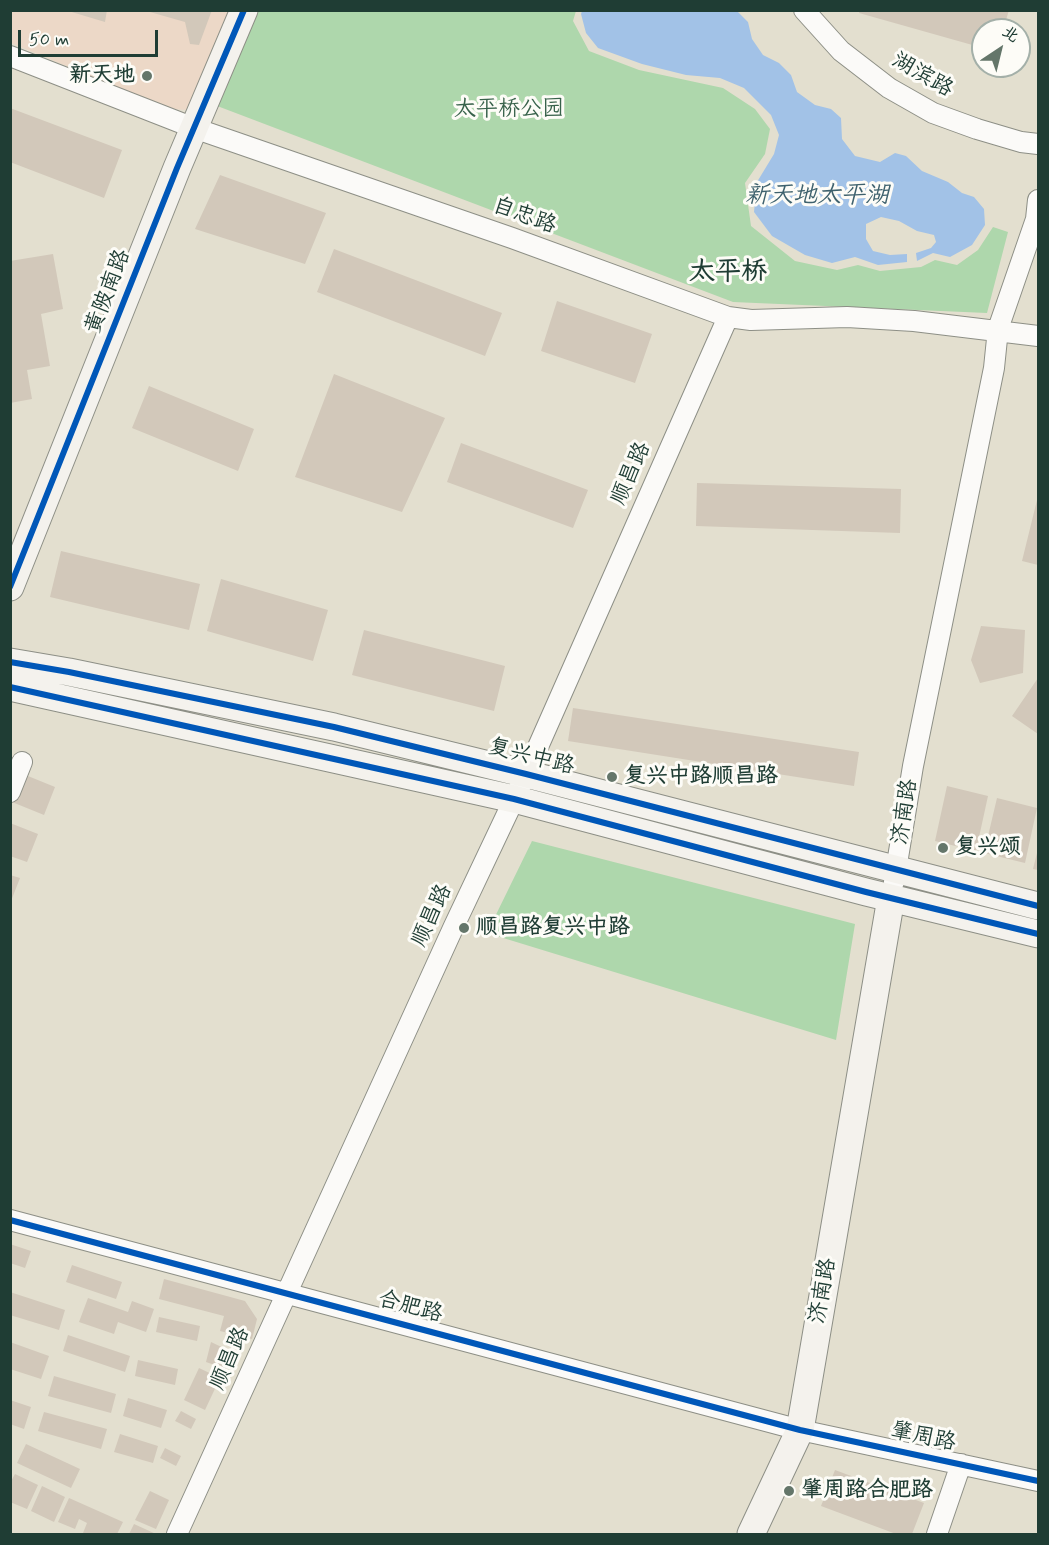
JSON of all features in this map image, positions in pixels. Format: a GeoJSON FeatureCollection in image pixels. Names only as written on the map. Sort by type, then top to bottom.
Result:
{"type":"FeatureCollection","features":[{"type":"Feature","properties":{"kind":"main road","name":"黄陂南路"},"geometry":{"type":"LineString","coordinates":[[10,587],[194,128],[244,10]]}},
{"type":"Feature","properties":{"kind":"main road","name":"复兴中路"},"geometry":{"type":"LineString","coordinates":[[10,662],[334,727],[1038,906]]}},
{"type":"Feature","properties":{"kind":"main road","name":"复兴中路"},"geometry":{"type":"LineString","coordinates":[[10,687],[514,799],[891,898],[1038,934]]}},
{"type":"Feature","properties":{"kind":"main road","name":"济南路"},"geometry":{"type":"LineString","coordinates":[[800,1430],[891,898]]}},
{"type":"Feature","properties":{"kind":"main road"},"geometry":{"type":"LineString","coordinates":[[751,1534],[800,1430]]}},
{"type":"Feature","properties":{"kind":"street","name":"湖滨路"},"geometry":{"type":"LineString","coordinates":[[804,10],[841,51],[889,88],[933,113],[1021,142],[1038,144]]}},
{"type":"Feature","properties":{"kind":"street","name":"自忠路"},"geometry":{"type":"LineString","coordinates":[[10,56],[194,128],[490,230],[728,317],[751,320],[847,317],[914,321],[998,329],[1038,336]]}},
{"type":"Feature","properties":{"kind":"street","name":"济南路"},"geometry":{"type":"LineString","coordinates":[[891,898],[913,766],[994,368],[998,329],[1036,219],[1038,200]]}},
{"type":"Feature","properties":{"kind":"street","name":"顺昌路"},"geometry":{"type":"LineString","coordinates":[[177,1534],[526,774],[728,317]]}},
{"type":"Feature","properties":{"kind":"street"},"geometry":{"type":"LineString","coordinates":[[10,792],[22,762]]}},
{"type":"Feature","properties":{"kind":"street","name":"合肥路"},"geometry":{"type":"LineString","coordinates":[[10,1220],[800,1430]]}},
{"type":"Feature","properties":{"kind":"street","name":"肇周路"},"geometry":{"type":"LineString","coordinates":[[800,1430],[1038,1481]]}},
{"type":"Feature","properties":{"kind":"street"},"geometry":{"type":"LineString","coordinates":[[937,1534],[961,1464]]}},
{"type":"Feature","properties":{"kind":"shaded area","name":"新天地"},"geometry":{"type":"Polygon","coordinates":[[[10,11],[231,11],[190,110],[170,109],[11,43],[10,11]]]}},
{"type":"Feature","properties":{"kind":"green space","name":"太平桥公园"},"geometry":{"type":"Polygon","coordinates":[[[249,11],[576,11],[573,21],[589,51],[639,70],[723,88],[755,109],[770,129],[765,154],[745,183],[751,226],[795,261],[837,270],[858,265],[880,271],[921,267],[935,260],[957,265],[978,250],[993,227],[1008,232],[987,313],[733,302],[212,104],[249,11]]]}},
{"type":"Feature","properties":{"kind":"green space"},"geometry":{"type":"Polygon","coordinates":[[[532,841],[855,924],[836,1040],[487,933],[532,841]]]}},
{"type":"Feature","properties":{"kind":"water","name":"新天地太平湖"},"geometry":{"type":"Polygon","coordinates":[[[582,11],[737,11],[748,22],[752,39],[763,55],[779,63],[791,75],[797,92],[815,105],[831,109],[841,118],[842,139],[855,156],[880,162],[895,153],[906,156],[922,171],[974,197],[984,209],[985,225],[972,245],[950,257],[933,253],[917,261],[916,253],[931,248],[936,242],[934,235],[917,231],[899,221],[881,217],[866,224],[866,239],[873,251],[890,255],[907,254],[907,262],[878,265],[855,257],[832,263],[805,255],[772,236],[754,212],[757,182],[774,154],[779,135],[771,115],[744,88],[720,78],[686,75],[642,64],[598,48],[586,33],[582,11]]]}},
{"type":"Feature","properties":{"kind":"building"},"geometry":{"type":"Polygon","coordinates":[[[65,10],[107,10],[105,22],[65,10]]]}},
{"type":"Feature","properties":{"kind":"building"},"geometry":{"type":"Polygon","coordinates":[[[143,10],[212,10],[199,45],[190,44],[185,22],[143,10]]]}},
{"type":"Feature","properties":{"kind":"building"},"geometry":{"type":"Polygon","coordinates":[[[860,10],[1009,10],[1007,18],[971,18],[971,45],[859,13],[860,10]]]}},
{"type":"Feature","properties":{"kind":"building"},"geometry":{"type":"Polygon","coordinates":[[[10,108],[122,150],[104,198],[10,162],[10,108]]]}},
{"type":"Feature","properties":{"kind":"building"},"geometry":{"type":"Polygon","coordinates":[[[220,175],[326,213],[305,264],[195,229],[220,175]]]}},
{"type":"Feature","properties":{"kind":"building"},"geometry":{"type":"Polygon","coordinates":[[[334,249],[502,313],[485,356],[317,292],[334,249]]]}},
{"type":"Feature","properties":{"kind":"building"},"geometry":{"type":"Polygon","coordinates":[[[53,254],[63,309],[41,314],[50,366],[27,370],[32,399],[10,403],[10,261],[53,254]]]}},
{"type":"Feature","properties":{"kind":"building"},"geometry":{"type":"Polygon","coordinates":[[[557,301],[652,334],[635,383],[541,351],[557,301]]]}},
{"type":"Feature","properties":{"kind":"building"},"geometry":{"type":"Polygon","coordinates":[[[334,374],[445,418],[402,512],[295,477],[334,374]]]}},
{"type":"Feature","properties":{"kind":"building"},"geometry":{"type":"Polygon","coordinates":[[[149,386],[254,429],[238,471],[132,428],[149,386]]]}},
{"type":"Feature","properties":{"kind":"building"},"geometry":{"type":"Polygon","coordinates":[[[461,443],[588,490],[573,528],[447,482],[461,443]]]}},
{"type":"Feature","properties":{"kind":"building"},"geometry":{"type":"Polygon","coordinates":[[[697,483],[901,489],[900,533],[696,526],[697,483]]]}},
{"type":"Feature","properties":{"kind":"building"},"geometry":{"type":"Polygon","coordinates":[[[1038,496],[1038,565],[1022,561],[1038,496]]]}},
{"type":"Feature","properties":{"kind":"building"},"geometry":{"type":"Polygon","coordinates":[[[61,551],[200,584],[189,630],[50,597],[61,551]]]}},
{"type":"Feature","properties":{"kind":"building"},"geometry":{"type":"Polygon","coordinates":[[[221,579],[328,610],[313,661],[207,631],[221,579]]]}},
{"type":"Feature","properties":{"kind":"building"},"geometry":{"type":"Polygon","coordinates":[[[981,626],[1025,630],[1023,673],[980,683],[971,660],[981,626]]]}},
{"type":"Feature","properties":{"kind":"building"},"geometry":{"type":"Polygon","coordinates":[[[364,630],[505,666],[494,711],[352,675],[364,630]]]}},
{"type":"Feature","properties":{"kind":"building"},"geometry":{"type":"Polygon","coordinates":[[[1038,678],[1038,734],[1012,716],[1038,678]]]}},
{"type":"Feature","properties":{"kind":"building"},"geometry":{"type":"Polygon","coordinates":[[[573,708],[859,752],[854,786],[568,741],[573,708]]]}},
{"type":"Feature","properties":{"kind":"building"},"geometry":{"type":"Polygon","coordinates":[[[23,774],[55,787],[44,815],[12,802],[23,774]]]}},
{"type":"Feature","properties":{"kind":"building"},"geometry":{"type":"Polygon","coordinates":[[[947,786],[988,796],[976,851],[935,841],[947,786]]]}},
{"type":"Feature","properties":{"kind":"building"},"geometry":{"type":"Polygon","coordinates":[[[997,798],[1037,808],[1025,863],[984,853],[997,798]]]}},
{"type":"Feature","properties":{"kind":"building"},"geometry":{"type":"Polygon","coordinates":[[[10,823],[38,834],[27,862],[10,856],[10,823]]]}},
{"type":"Feature","properties":{"kind":"building"},"geometry":{"type":"Polygon","coordinates":[[[1038,849],[1038,870],[1033,869],[1038,849]]]}},
{"type":"Feature","properties":{"kind":"building"},"geometry":{"type":"Polygon","coordinates":[[[10,875],[20,878],[11,901],[10,901],[10,875]]]}},
{"type":"Feature","properties":{"kind":"building"},"geometry":{"type":"Polygon","coordinates":[[[10,1244],[31,1251],[25,1268],[10,1263],[10,1244]]]}},
{"type":"Feature","properties":{"kind":"building"},"geometry":{"type":"Polygon","coordinates":[[[72,1265],[122,1282],[116,1299],[66,1282],[72,1265]]]}},
{"type":"Feature","properties":{"kind":"building"},"geometry":{"type":"Polygon","coordinates":[[[164,1279],[245,1301],[257,1319],[252,1339],[220,1331],[224,1316],[159,1299],[164,1279]]]}},
{"type":"Feature","properties":{"kind":"building"},"geometry":{"type":"Polygon","coordinates":[[[10,1292],[65,1310],[59,1330],[10,1315],[10,1292]]]}},
{"type":"Feature","properties":{"kind":"building"},"geometry":{"type":"Polygon","coordinates":[[[88,1298],[128,1312],[132,1301],[154,1309],[146,1332],[118,1322],[114,1334],[79,1322],[88,1298]]]}},
{"type":"Feature","properties":{"kind":"building"},"geometry":{"type":"Polygon","coordinates":[[[159,1317],[200,1326],[197,1341],[156,1332],[159,1317]]]}},
{"type":"Feature","properties":{"kind":"building"},"geometry":{"type":"Polygon","coordinates":[[[68,1335],[130,1356],[125,1372],[63,1351],[68,1335]]]}},
{"type":"Feature","properties":{"kind":"building"},"geometry":{"type":"Polygon","coordinates":[[[10,1342],[49,1356],[41,1379],[10,1369],[10,1342]]]}},
{"type":"Feature","properties":{"kind":"building"},"geometry":{"type":"Polygon","coordinates":[[[211,1342],[234,1353],[226,1369],[206,1362],[211,1342]]]}},
{"type":"Feature","properties":{"kind":"building"},"geometry":{"type":"Polygon","coordinates":[[[138,1360],[178,1369],[175,1385],[135,1376],[138,1360]]]}},
{"type":"Feature","properties":{"kind":"building"},"geometry":{"type":"Polygon","coordinates":[[[199,1368],[220,1378],[205,1410],[184,1400],[199,1368]]]}},
{"type":"Feature","properties":{"kind":"building"},"geometry":{"type":"Polygon","coordinates":[[[54,1376],[116,1394],[111,1413],[48,1396],[54,1376]]]}},
{"type":"Feature","properties":{"kind":"building"},"geometry":{"type":"Polygon","coordinates":[[[128,1398],[167,1410],[161,1428],[123,1416],[128,1398]]]}},
{"type":"Feature","properties":{"kind":"building"},"geometry":{"type":"Polygon","coordinates":[[[10,1400],[31,1407],[24,1429],[10,1424],[10,1400]]]}},
{"type":"Feature","properties":{"kind":"building"},"geometry":{"type":"Polygon","coordinates":[[[181,1411],[196,1419],[191,1429],[175,1421],[181,1411]]]}},
{"type":"Feature","properties":{"kind":"building"},"geometry":{"type":"Polygon","coordinates":[[[44,1412],[107,1429],[101,1449],[38,1431],[44,1412]]]}},
{"type":"Feature","properties":{"kind":"building"},"geometry":{"type":"Polygon","coordinates":[[[120,1434],[158,1446],[153,1463],[114,1452],[120,1434]]]}},
{"type":"Feature","properties":{"kind":"building"},"geometry":{"type":"Polygon","coordinates":[[[26,1444],[80,1469],[71,1488],[17,1463],[26,1444]]]}},
{"type":"Feature","properties":{"kind":"building"},"geometry":{"type":"Polygon","coordinates":[[[165,1448],[181,1456],[176,1466],[160,1458],[165,1448]]]}},
{"type":"Feature","properties":{"kind":"building"},"geometry":{"type":"Polygon","coordinates":[[[835,1470],[924,1503],[912,1534],[896,1534],[821,1506],[835,1470]]]}},
{"type":"Feature","properties":{"kind":"building"},"geometry":{"type":"Polygon","coordinates":[[[15,1474],[38,1485],[27,1509],[10,1502],[10,1483],[15,1474]]]}},
{"type":"Feature","properties":{"kind":"building"},"geometry":{"type":"Polygon","coordinates":[[[42,1486],[65,1497],[54,1522],[31,1511],[42,1486]]]}},
{"type":"Feature","properties":{"kind":"building"},"geometry":{"type":"Polygon","coordinates":[[[150,1491],[169,1500],[156,1529],[135,1520],[150,1491]]]}},
{"type":"Feature","properties":{"kind":"building"},"geometry":{"type":"Polygon","coordinates":[[[69,1498],[123,1522],[117,1534],[83,1533],[87,1523],[79,1519],[75,1529],[58,1522],[69,1498]]]}},
{"type":"Feature","properties":{"kind":"building"},"geometry":{"type":"Polygon","coordinates":[[[134,1524],[156,1534],[129,1534],[134,1524]]]}},
{"type":"Feature","properties":{"kind":"cycle path"},"geometry":{"type":"LineString","coordinates":[[10,587],[177,168],[244,10]]}},
{"type":"Feature","properties":{"kind":"cycle path"},"geometry":{"type":"LineString","coordinates":[[10,662],[69,672],[334,727],[1038,906]]}},
{"type":"Feature","properties":{"kind":"cycle path"},"geometry":{"type":"LineString","coordinates":[[10,687],[514,799],[866,892],[1038,934]]}},
{"type":"Feature","properties":{"kind":"cycle path"},"geometry":{"type":"LineString","coordinates":[[10,1220],[800,1430],[1038,1481]]}},
{"type":"Feature","properties":{"kind":"place","name":"新天地"},"geometry":{"type":"Point","coordinates":[147,76]}},
{"type":"Feature","properties":{"kind":"place","name":"复兴中路顺昌路"},"geometry":{"type":"Point","coordinates":[612,777]}},
{"type":"Feature","properties":{"kind":"place","name":"复兴颂"},"geometry":{"type":"Point","coordinates":[943,848]}},
{"type":"Feature","properties":{"kind":"place","name":"顺昌路复兴中路"},"geometry":{"type":"Point","coordinates":[464,928]}},
{"type":"Feature","properties":{"kind":"place","name":"肇周路合肥路"},"geometry":{"type":"Point","coordinates":[789,1491]}},
{"type":"Feature","properties":{"kind":"district","name":"太平桥"},"geometry":{"type":"Point","coordinates":[728,274]}}]}
